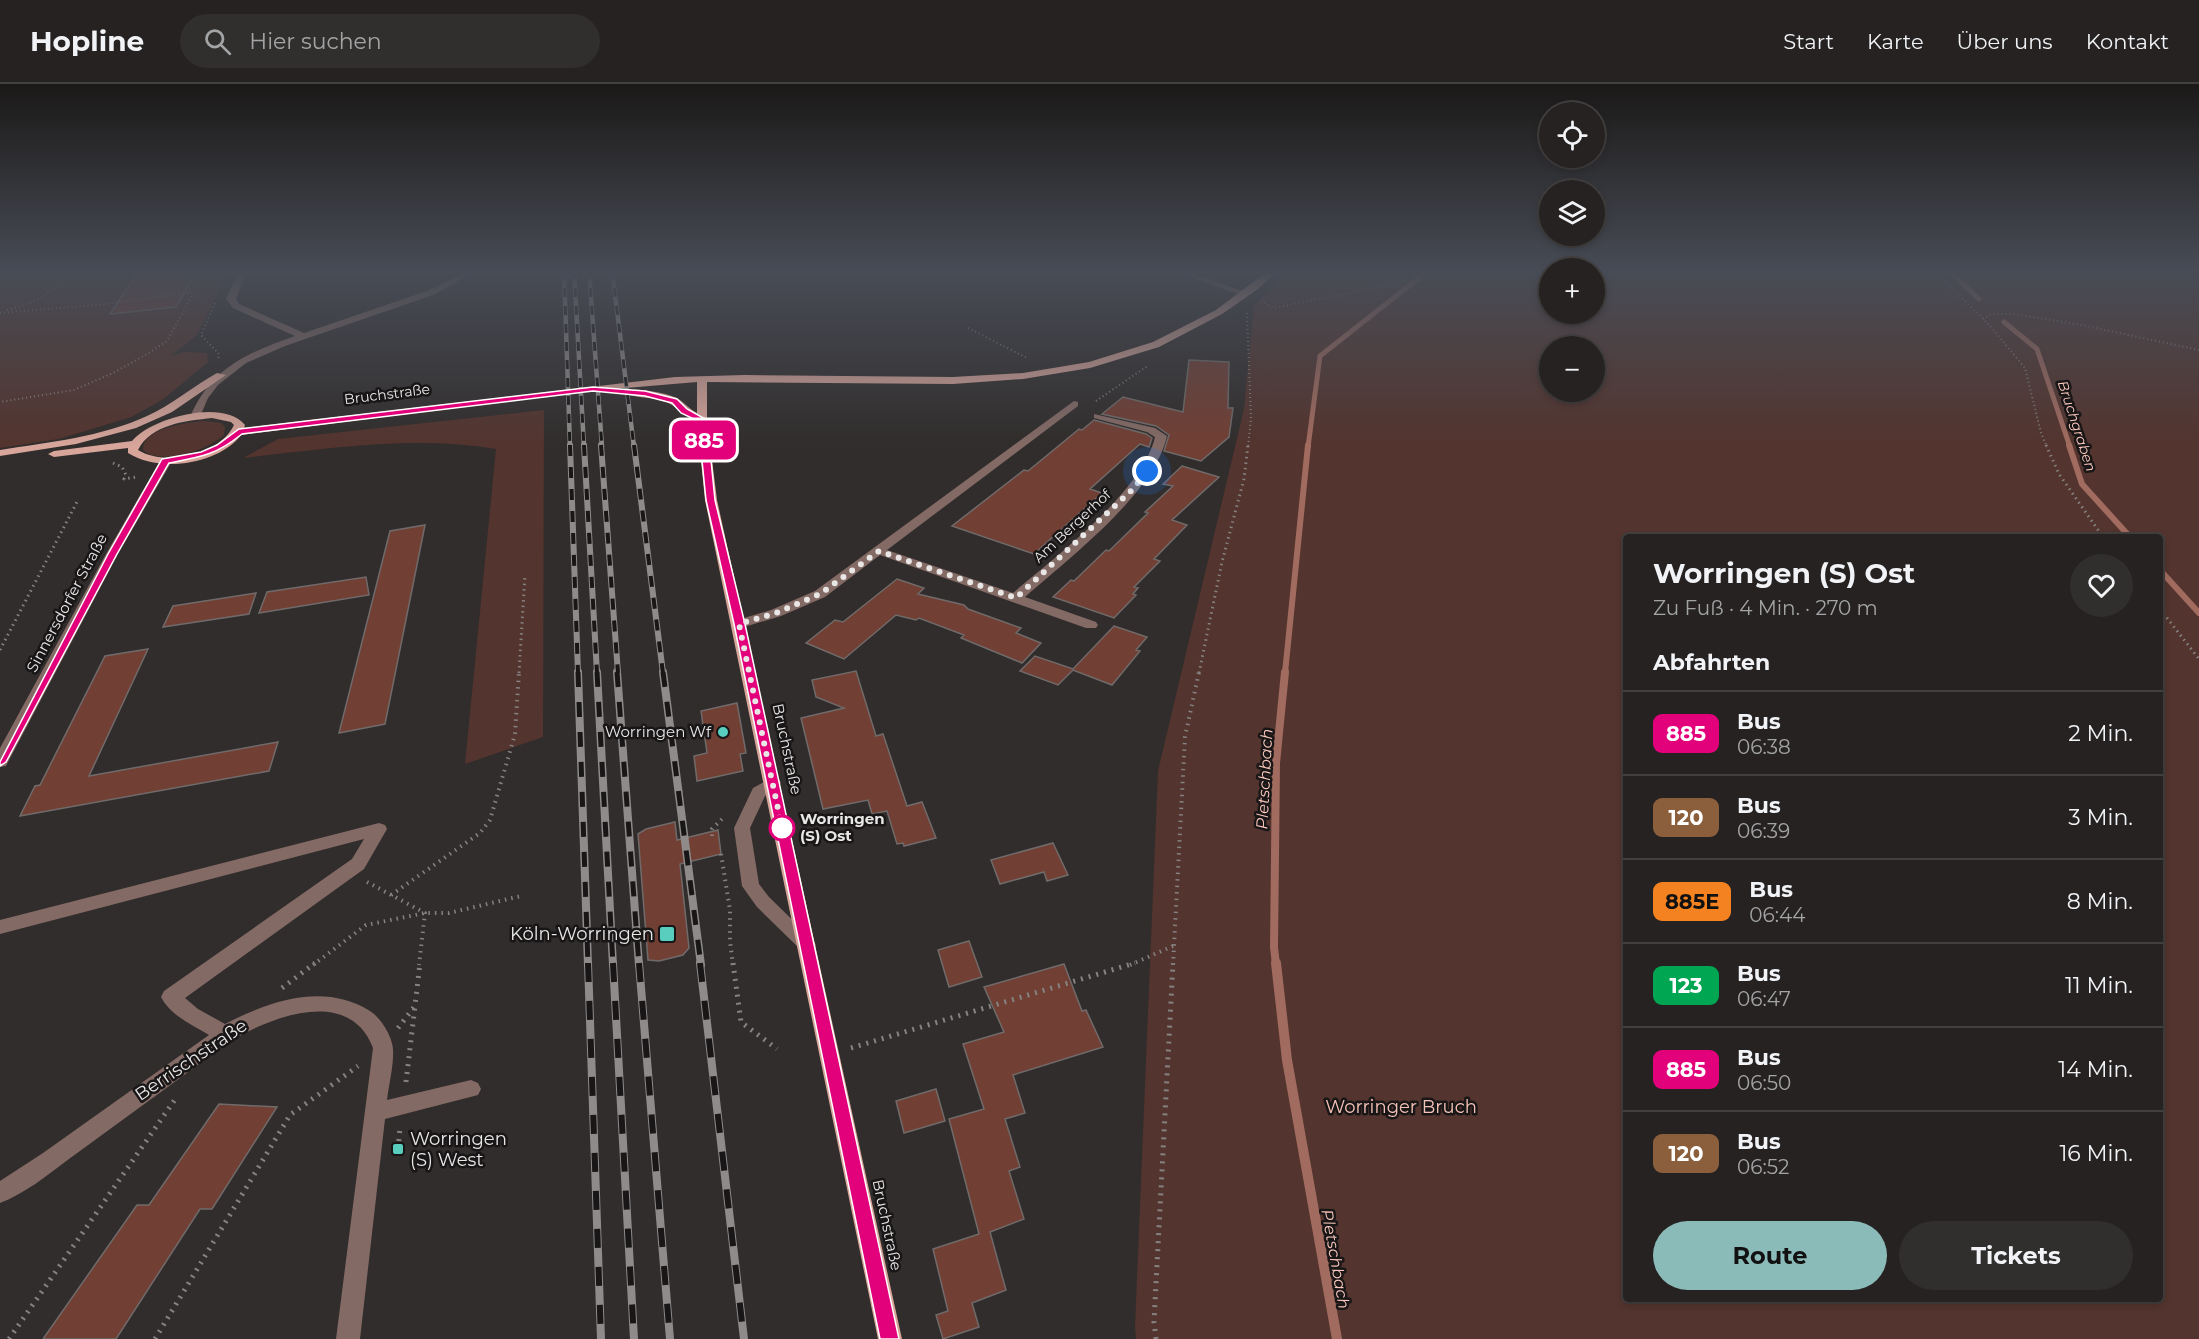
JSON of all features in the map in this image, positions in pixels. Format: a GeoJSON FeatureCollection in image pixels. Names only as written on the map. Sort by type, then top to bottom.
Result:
{"type":"FeatureCollection","features":[{"type":"Feature","properties":{"kind":"main road"},"geometry":{"type":"LineString","coordinates":[[593,389],[702,379],[779,377],[946,382],[1043,373],[1110,359],[1172,338],[1190,329]]}},
{"type":"Feature","properties":{"kind":"main road"},"geometry":{"type":"LineString","coordinates":[[0,453],[88,438],[125,429],[158,415],[218,370]]}},
{"type":"Feature","properties":{"kind":"main road","name":"Bruchstraße"},"geometry":{"type":"LineString","coordinates":[[702,379],[702,420],[711,500],[890,1339]]}},
{"type":"Feature","properties":{"kind":"main road"},"geometry":{"type":"LineString","coordinates":[[593,389],[660,396],[675,401],[684,411],[702,420]]}},
{"type":"Feature","properties":{"kind":"main road","name":"Bruchstraße"},"geometry":{"type":"LineString","coordinates":[[239,432],[593,389]]}},
{"type":"Feature","properties":{"kind":"main road"},"geometry":{"type":"LineString","coordinates":[[0,460],[134,444],[158,427],[195,417],[219,416],[235,420],[240,425],[239,432],[232,439],[212,450],[166,461],[149,461],[137,457],[132,451],[134,444]]}},
{"type":"Feature","properties":{"kind":"street"},"geometry":{"type":"LineString","coordinates":[[286,329],[302,336]]}},
{"type":"Feature","properties":{"kind":"street"},"geometry":{"type":"LineString","coordinates":[[195,417],[218,370],[324,329]]}},
{"type":"Feature","properties":{"kind":"street"},"geometry":{"type":"LineString","coordinates":[[739,624],[776,613],[820,594],[1074,404]]}},
{"type":"Feature","properties":{"kind":"street","name":"Am Bergerhof"},"geometry":{"type":"LineString","coordinates":[[1016,598],[1133,489],[1160,451],[1161,436],[1151,430],[1098,416]]}},
{"type":"Feature","properties":{"kind":"street","name":"Sinnersdorfer Straße"},"geometry":{"type":"LineString","coordinates":[[0,762],[112,554],[166,461]]}},
{"type":"Feature","properties":{"kind":"street"},"geometry":{"type":"LineString","coordinates":[[879,551],[1090,625]]}},
{"type":"Feature","properties":{"kind":"street"},"geometry":{"type":"LineString","coordinates":[[773,783],[759,792],[742,828],[751,886],[807,945]]}},
{"type":"Feature","properties":{"kind":"street"},"geometry":{"type":"LineString","coordinates":[[0,927],[379,829],[358,864],[171,997],[191,1015],[225,1034]]}},
{"type":"Feature","properties":{"kind":"street","name":"Berrischstraße"},"geometry":{"type":"LineString","coordinates":[[0,1193],[51,1160],[225,1034],[265,1015],[315,1003],[337,1005],[357,1012],[369,1021],[383,1048]]}},
{"type":"Feature","properties":{"kind":"street"},"geometry":{"type":"LineString","coordinates":[[348,1339],[383,1048]]}},
{"type":"Feature","properties":{"kind":"street"},"geometry":{"type":"LineString","coordinates":[[376,1112],[471,1089]]}},
{"type":"Feature","properties":{"kind":"path"},"geometry":{"type":"LineString","coordinates":[[0,402],[74,390],[113,373],[149,353],[167,341],[174,329]]}},
{"type":"Feature","properties":{"kind":"path"},"geometry":{"type":"LineString","coordinates":[[204,329],[201,335],[219,354],[218,370]]}},
{"type":"Feature","properties":{"kind":"path"},"geometry":{"type":"LineString","coordinates":[[969,329],[1015,350],[1043,373]]}},
{"type":"Feature","properties":{"kind":"path"},"geometry":{"type":"LineString","coordinates":[[1156,1339],[1154,1322],[1185,737],[1222,562],[1244,479],[1251,418],[1247,329]]}},
{"type":"Feature","properties":{"kind":"path"},"geometry":{"type":"LineString","coordinates":[[1991,329],[2025,368],[2041,433],[2059,474],[2101,534]]}},
{"type":"Feature","properties":{"kind":"path"},"geometry":{"type":"LineString","coordinates":[[2099,329],[2199,350]]}},
{"type":"Feature","properties":{"kind":"path"},"geometry":{"type":"LineString","coordinates":[[1074,404],[1100,400],[1154,362]]}},
{"type":"Feature","properties":{"kind":"path"},"geometry":{"type":"LineString","coordinates":[[0,650],[78,500]]}},
{"type":"Feature","properties":{"kind":"path"},"geometry":{"type":"LineString","coordinates":[[392,895],[480,833],[490,820],[515,734],[525,574]]}},
{"type":"Feature","properties":{"kind":"path"},"geometry":{"type":"LineString","coordinates":[[2163,613],[2199,659]]}},
{"type":"Feature","properties":{"kind":"path"},"geometry":{"type":"LineString","coordinates":[[721,854],[730,910],[729,941],[741,1022],[777,1049]]}},
{"type":"Feature","properties":{"kind":"path"},"geometry":{"type":"LineString","coordinates":[[348,871],[425,913]]}},
{"type":"Feature","properties":{"kind":"path"},"geometry":{"type":"LineString","coordinates":[[265,1015],[285,984],[366,925],[425,913],[449,913],[521,896]]}},
{"type":"Feature","properties":{"kind":"path"},"geometry":{"type":"LineString","coordinates":[[398,1149],[425,913]]}},
{"type":"Feature","properties":{"kind":"path"},"geometry":{"type":"LineString","coordinates":[[830,1054],[1135,963],[1173,946]]}},
{"type":"Feature","properties":{"kind":"path"},"geometry":{"type":"LineString","coordinates":[[155,1339],[290,1115],[383,1048],[415,1006]]}},
{"type":"Feature","properties":{"kind":"path"},"geometry":{"type":"LineString","coordinates":[[9,1339],[182,1090]]}},
{"type":"Feature","properties":{"kind":"green space"},"geometry":{"type":"Polygon","coordinates":[[[0,329],[200,329],[197,335],[171,356],[184,352],[207,353],[208,362],[162,400],[131,417],[59,439],[0,448],[0,329]]]}},
{"type":"Feature","properties":{"kind":"green space","name":"Worringer Bruch"},"geometry":{"type":"Polygon","coordinates":[[[1252,329],[2199,329],[2199,1339],[1136,1339],[1158,771],[1244,409],[1252,329]]]}},
{"type":"Feature","properties":{"kind":"green space"},"geometry":{"type":"Polygon","coordinates":[[[544,410],[543,737],[465,764],[496,449],[465,445],[401,443],[243,458],[278,439],[544,410]]]}},
{"type":"Feature","properties":{"kind":"green space"},"geometry":{"type":"Polygon","coordinates":[[[205,421],[221,423],[225,427],[224,435],[207,446],[184,454],[161,457],[143,450],[145,442],[158,431],[205,421]]]}},
{"type":"Feature","properties":{"kind":"building"},"geometry":{"type":"Polygon","coordinates":[[[1189,360],[1229,362],[1228,408],[1233,408],[1229,437],[1201,461],[1164,451],[1169,435],[1156,426],[1102,414],[1123,397],[1183,412],[1189,360]]]}},
{"type":"Feature","properties":{"kind":"building"},"geometry":{"type":"Polygon","coordinates":[[[1094,420],[1146,434],[1152,438],[1149,447],[1140,444],[1090,489],[1102,493],[1034,554],[952,526],[1024,470],[1028,471],[1079,429],[1082,430],[1094,420]]]}},
{"type":"Feature","properties":{"kind":"building"},"geometry":{"type":"Polygon","coordinates":[[[1182,466],[1219,477],[1172,520],[1187,525],[1154,559],[1160,561],[1134,587],[1138,588],[1133,594],[1136,595],[1114,618],[1053,597],[1071,580],[1074,581],[1106,550],[1109,551],[1148,513],[1145,512],[1173,486],[1163,484],[1182,466]]]}},
{"type":"Feature","properties":{"kind":"building"},"geometry":{"type":"Polygon","coordinates":[[[425,525],[385,724],[339,733],[390,531],[425,525]]]}},
{"type":"Feature","properties":{"kind":"building"},"geometry":{"type":"Polygon","coordinates":[[[366,577],[369,595],[259,613],[267,592],[366,577]]]}},
{"type":"Feature","properties":{"kind":"building"},"geometry":{"type":"Polygon","coordinates":[[[897,579],[924,588],[918,594],[964,605],[968,609],[1021,628],[1016,633],[1041,643],[1022,663],[961,638],[964,635],[919,618],[916,620],[896,615],[844,659],[806,643],[835,620],[843,622],[897,579]]]}},
{"type":"Feature","properties":{"kind":"building"},"geometry":{"type":"Polygon","coordinates":[[[256,593],[249,614],[163,627],[173,606],[256,593]]]}},
{"type":"Feature","properties":{"kind":"building"},"geometry":{"type":"Polygon","coordinates":[[[1114,626],[1147,637],[1136,650],[1140,651],[1112,685],[1073,670],[1058,685],[1020,671],[1035,656],[1073,669],[1114,626]]]}},
{"type":"Feature","properties":{"kind":"building"},"geometry":{"type":"Polygon","coordinates":[[[148,649],[89,776],[278,742],[269,771],[20,816],[35,786],[40,785],[105,656],[148,649]]]}},
{"type":"Feature","properties":{"kind":"building"},"geometry":{"type":"Polygon","coordinates":[[[856,671],[876,736],[883,734],[907,806],[922,802],[936,838],[904,846],[903,843],[897,844],[887,811],[872,814],[868,800],[823,809],[801,718],[844,708],[816,697],[812,680],[856,671]]]}},
{"type":"Feature","properties":{"kind":"building","name":"Worringen Wf"},"geometry":{"type":"Polygon","coordinates":[[[737,703],[746,753],[740,754],[743,771],[697,781],[694,756],[707,753],[701,711],[737,703]]]}},
{"type":"Feature","properties":{"kind":"building"},"geometry":{"type":"Polygon","coordinates":[[[675,822],[677,840],[718,830],[721,854],[680,864],[689,948],[683,955],[659,961],[648,960],[638,834],[646,829],[675,822]]]}},
{"type":"Feature","properties":{"kind":"building"},"geometry":{"type":"Polygon","coordinates":[[[1053,843],[1068,875],[1047,881],[1044,872],[1000,884],[991,860],[1053,843]]]}},
{"type":"Feature","properties":{"kind":"building"},"geometry":{"type":"Polygon","coordinates":[[[969,941],[982,977],[949,987],[938,950],[969,941]]]}},
{"type":"Feature","properties":{"kind":"building"},"geometry":{"type":"Polygon","coordinates":[[[1064,964],[1082,1011],[1086,1010],[1103,1047],[1013,1075],[1025,1113],[1005,1119],[1020,1167],[1009,1171],[1024,1219],[990,1232],[1006,1290],[972,1303],[979,1327],[943,1339],[936,1315],[948,1311],[933,1249],[979,1234],[949,1119],[984,1109],[963,1044],[1004,1032],[984,987],[1064,964]]]}},
{"type":"Feature","properties":{"kind":"building"},"geometry":{"type":"Polygon","coordinates":[[[936,1089],[945,1121],[904,1133],[896,1101],[936,1089]]]}},
{"type":"Feature","properties":{"kind":"building"},"geometry":{"type":"Polygon","coordinates":[[[219,1104],[277,1107],[212,1209],[200,1209],[116,1339],[43,1339],[137,1205],[149,1205],[219,1104]]]}},
{"type":"Feature","properties":{"kind":"waterway","name":"Pletschbach"},"geometry":{"type":"LineString","coordinates":[[1308,447],[1320,356],[1355,329]]}},
{"type":"Feature","properties":{"kind":"waterway","name":"Bruchgraben"},"geometry":{"type":"LineString","coordinates":[[2012,329],[2037,349],[2070,447]]}},
{"type":"Feature","properties":{"kind":"waterway","name":"Pletschbach"},"geometry":{"type":"LineString","coordinates":[[1285,673],[1308,445]]}},
{"type":"Feature","properties":{"kind":"waterway","name":"Bruchgraben"},"geometry":{"type":"LineString","coordinates":[[2069,445],[2082,484],[2127,534]]}},
{"type":"Feature","properties":{"kind":"waterway","name":"Bruchgraben"},"geometry":{"type":"LineString","coordinates":[[2163,573],[2199,613]]}},
{"type":"Feature","properties":{"kind":"waterway","name":"Pletschbach"},"geometry":{"type":"LineString","coordinates":[[1276,965],[1274,947],[1276,763],[1285,672]]}},
{"type":"Feature","properties":{"kind":"waterway","name":"Pletschbach"},"geometry":{"type":"LineString","coordinates":[[1276,963],[1287,1060],[1337,1339]]}},
{"type":"Feature","properties":{"kind":"railway"},"geometry":{"type":"LineString","coordinates":[[566,329],[570,447]]}},
{"type":"Feature","properties":{"kind":"railway"},"geometry":{"type":"LineString","coordinates":[[577,329],[584,447]]}},
{"type":"Feature","properties":{"kind":"railway"},"geometry":{"type":"LineString","coordinates":[[593,329],[602,447]]}},
{"type":"Feature","properties":{"kind":"railway"},"geometry":{"type":"LineString","coordinates":[[619,329],[634,447]]}},
{"type":"Feature","properties":{"kind":"railway"},"geometry":{"type":"LineString","coordinates":[[570,445],[578,673]]}},
{"type":"Feature","properties":{"kind":"railway"},"geometry":{"type":"LineString","coordinates":[[584,445],[597,673]]}},
{"type":"Feature","properties":{"kind":"railway"},"geometry":{"type":"LineString","coordinates":[[601,445],[618,673]]}},
{"type":"Feature","properties":{"kind":"railway"},"geometry":{"type":"LineString","coordinates":[[634,445],[663,673]]}},
{"type":"Feature","properties":{"kind":"railway"},"geometry":{"type":"LineString","coordinates":[[578,672],[588,965]]}},
{"type":"Feature","properties":{"kind":"railway"},"geometry":{"type":"LineString","coordinates":[[597,672],[613,965]]}},
{"type":"Feature","properties":{"kind":"railway"},"geometry":{"type":"LineString","coordinates":[[617,672],[639,965]]}},
{"type":"Feature","properties":{"kind":"railway"},"geometry":{"type":"LineString","coordinates":[[663,672],[701,965]]}},
{"type":"Feature","properties":{"kind":"railway"},"geometry":{"type":"LineString","coordinates":[[588,963],[601,1339]]}},
{"type":"Feature","properties":{"kind":"railway"},"geometry":{"type":"LineString","coordinates":[[613,963],[634,1339]]}},
{"type":"Feature","properties":{"kind":"railway"},"geometry":{"type":"LineString","coordinates":[[639,963],[670,1339]]}},
{"type":"Feature","properties":{"kind":"railway"},"geometry":{"type":"LineString","coordinates":[[700,963],[744,1339]]}},
{"type":"Feature","properties":{"kind":"bus line","name":"885"},"geometry":{"type":"LineString","coordinates":[[0,762],[112,554],[166,461],[203,454],[220,447],[239,432],[593,389],[645,393],[675,401],[684,411],[702,420],[711,500],[889,1339]]}},
{"type":"Feature","properties":{"kind":"place","name":"Worringen Wf"},"geometry":{"type":"Point","coordinates":[723,732]}},
{"type":"Feature","properties":{"kind":"place","name":"Worringen (S) Ost"},"geometry":{"type":"Point","coordinates":[782,828]}},
{"type":"Feature","properties":{"kind":"place","name":"Köln-Worringen"},"geometry":{"type":"Point","coordinates":[667,934]}},
{"type":"Feature","properties":{"kind":"place","name":"Worringen (S) West"},"geometry":{"type":"Point","coordinates":[398,1149]}},
{"type":"Feature","properties":{"kind":"route"},"geometry":{"type":"LineString","coordinates":[[782,828],[739,624],[776,613],[820,594],[879,551],[1016,598],[1133,489],[1147,471]]}}]}
